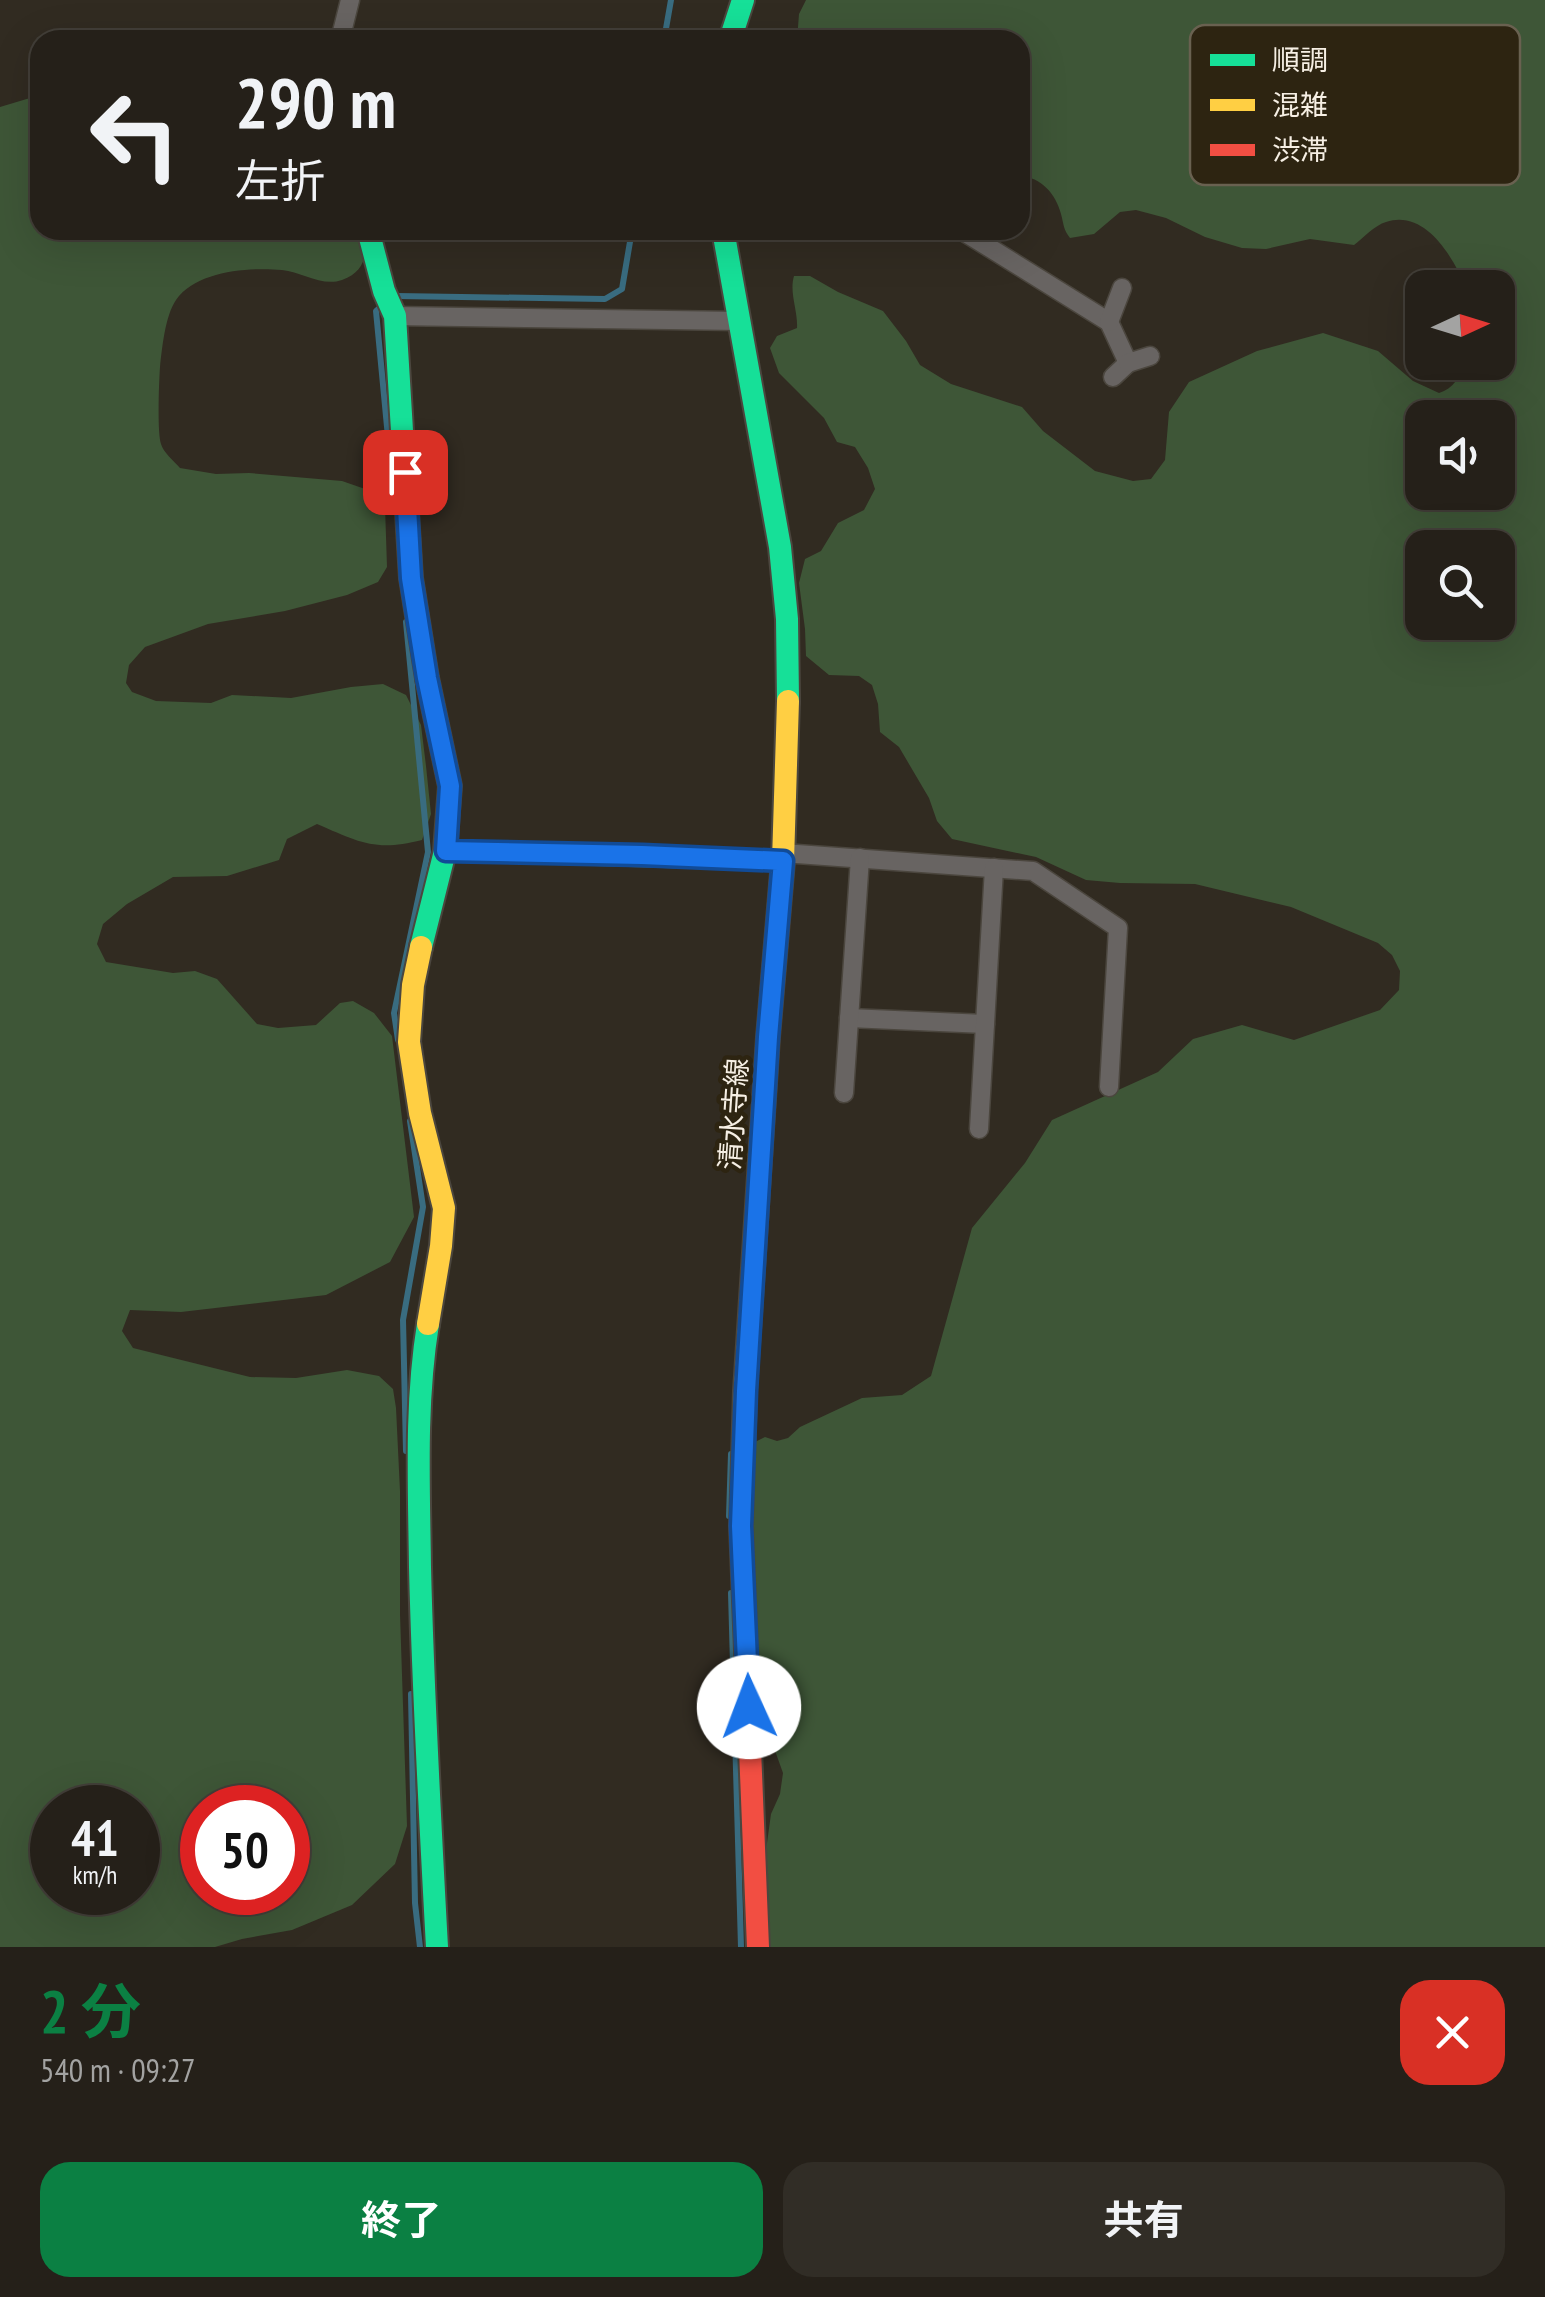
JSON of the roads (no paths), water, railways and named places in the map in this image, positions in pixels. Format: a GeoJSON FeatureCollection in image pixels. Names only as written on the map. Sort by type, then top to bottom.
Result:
{"type":"FeatureCollection","features":[{"type":"Feature","properties":{"kind":"main road"},"geometry":{"type":"LineString","coordinates":[[733,30],[742,0]]}},
{"type":"Feature","properties":{"kind":"main road"},"geometry":{"type":"LineString","coordinates":[[371,240],[395,316],[411,578],[450,786],[446,851],[413,985],[409,1042],[420,1113],[444,1208],[420,1389],[418,1458],[423,1689],[436,1947]]}},
{"type":"Feature","properties":{"kind":"main road","name":"清水寺線"},"geometry":{"type":"LineString","coordinates":[[725,240],[780,546],[788,619],[783,857],[765,1076],[741,1526],[758,1947]]}},
{"type":"Feature","properties":{"kind":"street"},"geometry":{"type":"LineString","coordinates":[[342,30],[350,0]]}},
{"type":"Feature","properties":{"kind":"street"},"geometry":{"type":"LineString","coordinates":[[977,240],[1109,322],[1128,363]]}},
{"type":"Feature","properties":{"kind":"street"},"geometry":{"type":"LineString","coordinates":[[1109,322],[1122,288]]}},
{"type":"Feature","properties":{"kind":"street"},"geometry":{"type":"LineString","coordinates":[[395,316],[739,321]]}},
{"type":"Feature","properties":{"kind":"street"},"geometry":{"type":"LineString","coordinates":[[1112,377],[1128,363],[1150,356]]}},
{"type":"Feature","properties":{"kind":"street"},"geometry":{"type":"LineString","coordinates":[[446,851],[860,858],[1033,871],[1118,928],[1109,1088]]}},
{"type":"Feature","properties":{"kind":"street"},"geometry":{"type":"LineString","coordinates":[[844,1094],[860,858]]}},
{"type":"Feature","properties":{"kind":"street"},"geometry":{"type":"LineString","coordinates":[[978,1128],[994,868]]}},
{"type":"Feature","properties":{"kind":"street"},"geometry":{"type":"LineString","coordinates":[[849,1018],[984,1024]]}},
{"type":"Feature","properties":{"kind":"waterway"},"geometry":{"type":"LineString","coordinates":[[666,30],[671,0]]}},
{"type":"Feature","properties":{"kind":"waterway"},"geometry":{"type":"LineString","coordinates":[[396,296],[605,299],[622,289],[630,240]]}},
{"type":"Feature","properties":{"kind":"waterway"},"geometry":{"type":"LineString","coordinates":[[382,306],[376,311],[393,490]]}},
{"type":"Feature","properties":{"kind":"waterway"},"geometry":{"type":"LineString","coordinates":[[398,1040],[394,1013],[428,852],[406,622]]}},
{"type":"Feature","properties":{"kind":"waterway"},"geometry":{"type":"LineString","coordinates":[[560,862],[697,866]]}},
{"type":"Feature","properties":{"kind":"waterway"},"geometry":{"type":"LineString","coordinates":[[406,1451],[403,1320],[423,1207],[410,1121]]}},
{"type":"Feature","properties":{"kind":"waterway"},"geometry":{"type":"LineString","coordinates":[[729,1516],[731,1454]]}},
{"type":"Feature","properties":{"kind":"waterway"},"geometry":{"type":"LineString","coordinates":[[731,1593],[741,1947]]}},
{"type":"Feature","properties":{"kind":"waterway"},"geometry":{"type":"LineString","coordinates":[[411,1694],[415,1903],[420,1947]]}}]}
